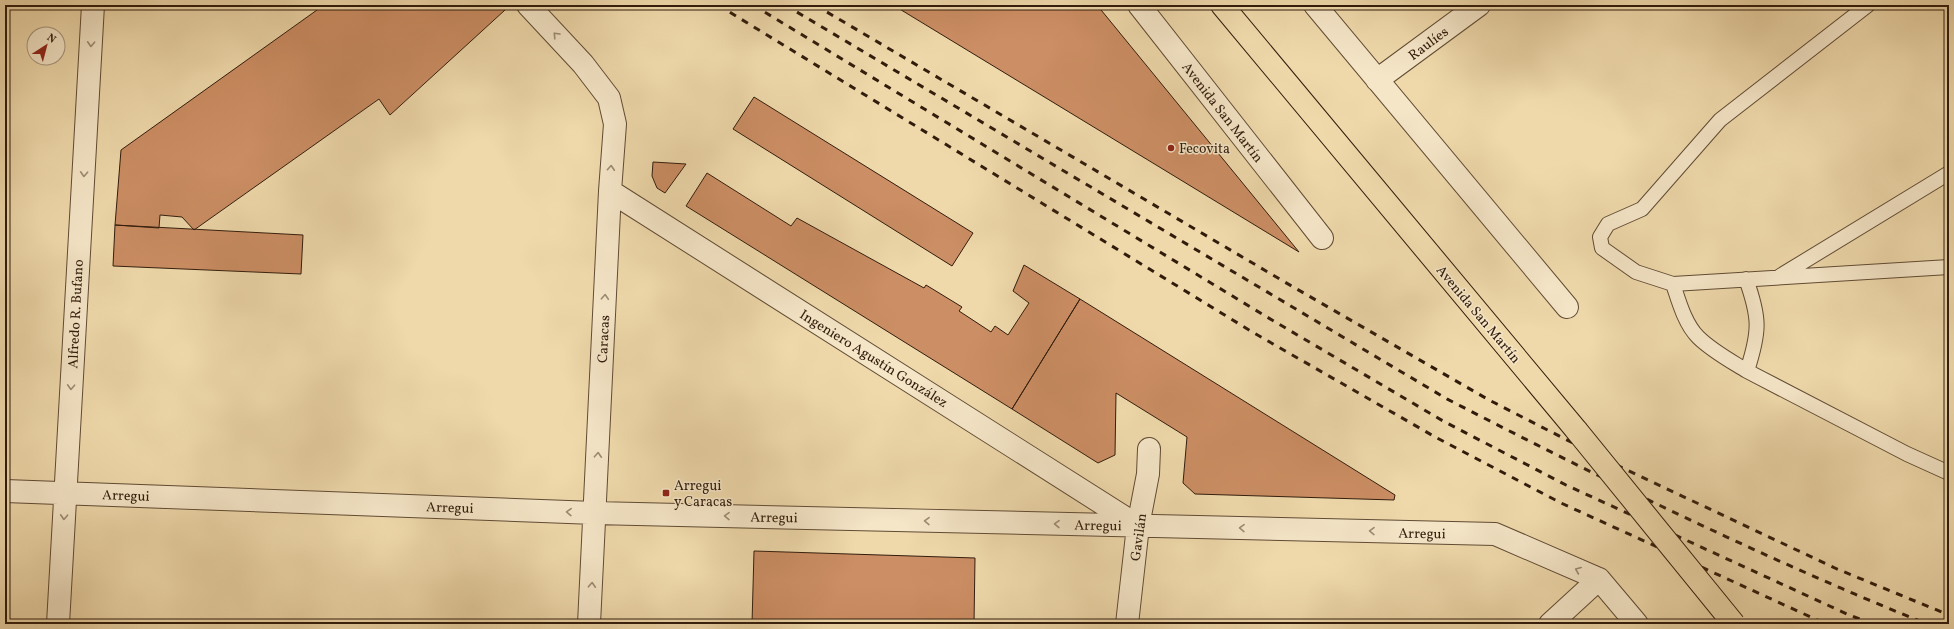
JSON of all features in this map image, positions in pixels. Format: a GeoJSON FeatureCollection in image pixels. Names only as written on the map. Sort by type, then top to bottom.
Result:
{"type":"FeatureCollection","features":[{"type":"Feature","properties":{"kind":"main road","name":"Avenida San Martín"},"geometry":{"type":"LineString","coordinates":[[1222,5],[1577,431],[1734,624]]}},
{"type":"Feature","properties":{"kind":"street","name":"Alfredo R. Bufano"},"geometry":{"type":"LineString","coordinates":[[58,624],[94,5]]}},
{"type":"Feature","properties":{"kind":"street","name":"Caracas"},"geometry":{"type":"LineString","coordinates":[[528,5],[582,64],[609,98],[615,124],[610,191],[589,624]]}},
{"type":"Feature","properties":{"kind":"street","name":"Avenida San Martín"},"geometry":{"type":"LineString","coordinates":[[1139,5],[1322,238]]}},
{"type":"Feature","properties":{"kind":"street"},"geometry":{"type":"LineString","coordinates":[[1315,5],[1567,307]]}},
{"type":"Feature","properties":{"kind":"street","name":"Raulíes"},"geometry":{"type":"LineString","coordinates":[[1377,80],[1479,5]]}},
{"type":"Feature","properties":{"kind":"street","name":"Ingeniero Agustín González"},"geometry":{"type":"LineString","coordinates":[[610,191],[1138,526]]}},
{"type":"Feature","properties":{"kind":"street","name":"Gavilán"},"geometry":{"type":"LineString","coordinates":[[1127,624],[1138,526],[1148,474],[1149,449]]}},
{"type":"Feature","properties":{"kind":"street","name":"Arregui"},"geometry":{"type":"LineString","coordinates":[[5,491],[65,492],[595,513],[1495,534],[1599,579]]}},
{"type":"Feature","properties":{"kind":"street"},"geometry":{"type":"LineString","coordinates":[[1550,624],[1599,579],[1637,624]]}},
{"type":"Feature","properties":{"kind":"lane"},"geometry":{"type":"LineString","coordinates":[[1868,5],[1720,120],[1642,209],[1608,224],[1600,237],[1602,248],[1636,272],[1673,284],[1949,267]]}},
{"type":"Feature","properties":{"kind":"lane"},"geometry":{"type":"LineString","coordinates":[[1778,277],[1949,173]]}},
{"type":"Feature","properties":{"kind":"lane"},"geometry":{"type":"LineString","coordinates":[[1746,279],[1756,306],[1757,328],[1755,347],[1747,371]]}},
{"type":"Feature","properties":{"kind":"lane"},"geometry":{"type":"LineString","coordinates":[[1673,284],[1683,312],[1698,337],[1724,357],[1747,371],[1907,454],[1949,472]]}},
{"type":"Feature","properties":{"kind":"building"},"geometry":{"type":"Polygon","coordinates":[[[324,5],[500,5],[505,10],[390,115],[379,99],[194,230],[182,217],[160,215],[159,228],[115,225],[121,150],[324,5]]]}},
{"type":"Feature","properties":{"kind":"building","name":"Fecovita"},"geometry":{"type":"Polygon","coordinates":[[[893,5],[1097,5],[1299,252],[1166,171],[893,5]]]}},
{"type":"Feature","properties":{"kind":"building"},"geometry":{"type":"Polygon","coordinates":[[[754,97],[973,233],[952,266],[733,129],[754,97]]]}},
{"type":"Feature","properties":{"kind":"building"},"geometry":{"type":"Polygon","coordinates":[[[653,162],[686,164],[665,193],[657,188],[652,176],[653,162]]]}},
{"type":"Feature","properties":{"kind":"building"},"geometry":{"type":"Polygon","coordinates":[[[707,173],[791,226],[797,218],[924,288],[926,285],[962,307],[959,311],[991,332],[995,326],[1008,335],[1029,303],[1013,291],[1024,265],[1080,299],[1012,409],[686,206],[707,173]]]}},
{"type":"Feature","properties":{"kind":"building"},"geometry":{"type":"Polygon","coordinates":[[[115,225],[303,235],[301,274],[113,266],[115,225]]]}},
{"type":"Feature","properties":{"kind":"building"},"geometry":{"type":"Polygon","coordinates":[[[1080,299],[1395,495],[1394,500],[1195,494],[1183,483],[1187,437],[1116,393],[1115,455],[1098,463],[1012,409],[1080,299]]]}},
{"type":"Feature","properties":{"kind":"building"},"geometry":{"type":"Polygon","coordinates":[[[754,551],[975,558],[974,624],[752,624],[754,551]]]}},
{"type":"Feature","properties":{"kind":"railway"},"geometry":{"type":"LineString","coordinates":[[718,5],[1254,333],[1437,438],[1561,503],[1826,624]]}},
{"type":"Feature","properties":{"kind":"railway"},"geometry":{"type":"LineString","coordinates":[[753,5],[1267,317],[1443,421],[1566,485],[1847,614],[1872,624]]}},
{"type":"Feature","properties":{"kind":"railway"},"geometry":{"type":"LineString","coordinates":[[785,5],[1447,399],[1684,517],[1866,599],[1927,624]]}},
{"type":"Feature","properties":{"kind":"railway"},"geometry":{"type":"LineString","coordinates":[[815,5],[1283,281],[1489,400],[1612,463],[1837,569],[1949,615]]}},
{"type":"Feature","properties":{"kind":"place","name":"Fecovita"},"geometry":{"type":"Point","coordinates":[1171,148]}},
{"type":"Feature","properties":{"kind":"place","name":"Arregui y Caracas"},"geometry":{"type":"Point","coordinates":[666,493]}}]}
